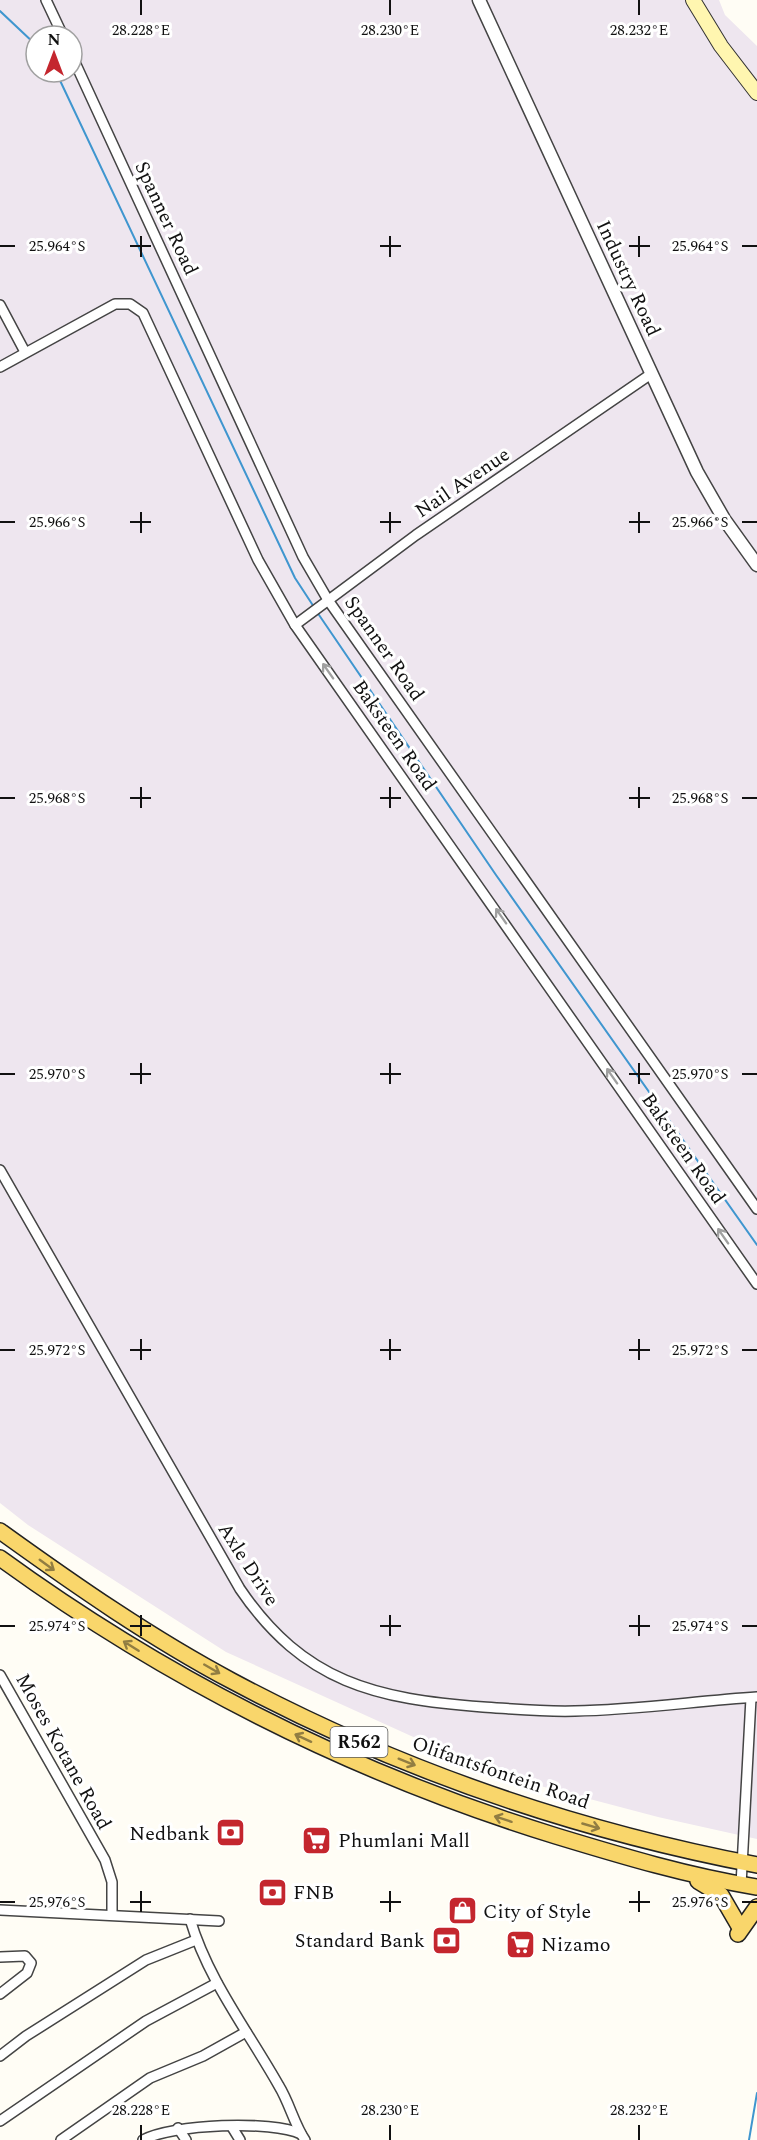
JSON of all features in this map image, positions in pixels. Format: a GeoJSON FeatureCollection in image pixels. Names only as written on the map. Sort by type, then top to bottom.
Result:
{"type":"FeatureCollection","features":[{"type":"Feature","properties":{"kind":"main road"},"geometry":{"type":"LineString","coordinates":[[693,0],[721,46],[757,93]]}},
{"type":"Feature","properties":{"kind":"main road","name":"Olifantsfontein Road"},"geometry":{"type":"LineString","coordinates":[[0,1531],[71,1582],[175,1648],[231,1680],[337,1733],[449,1780],[515,1802],[641,1840],[757,1865]]}},
{"type":"Feature","properties":{"kind":"main road","name":"R562"},"geometry":{"type":"LineString","coordinates":[[0,1558],[56,1599],[138,1651],[210,1692],[298,1736],[450,1801],[586,1847],[664,1868],[757,1887]]}},
{"type":"Feature","properties":{"kind":"main road"},"geometry":{"type":"LineString","coordinates":[[664,1868],[717,1891],[738,1930],[757,1907]]}},
{"type":"Feature","properties":{"kind":"street"},"geometry":{"type":"LineString","coordinates":[[46,0],[57,24]]}},
{"type":"Feature","properties":{"kind":"street","name":"Industry Road"},"geometry":{"type":"LineString","coordinates":[[479,0],[704,484],[757,565]]}},
{"type":"Feature","properties":{"kind":"street","name":"Spanner Road"},"geometry":{"type":"LineString","coordinates":[[84,82],[303,557],[328,600],[757,1209]]}},
{"type":"Feature","properties":{"kind":"street","name":"Baksteen Road"},"geometry":{"type":"LineString","coordinates":[[0,367],[115,304],[130,304],[143,313],[258,560],[295,625],[757,1284]]}},
{"type":"Feature","properties":{"kind":"street"},"geometry":{"type":"LineString","coordinates":[[0,305],[25,352]]}},
{"type":"Feature","properties":{"kind":"street","name":"Nail Avenue"},"geometry":{"type":"LineString","coordinates":[[295,625],[416,535],[651,374]]}},
{"type":"Feature","properties":{"kind":"street","name":"Axle Drive"},"geometry":{"type":"LineString","coordinates":[[0,1170],[240,1589],[273,1630],[311,1662],[350,1684],[372,1692],[410,1701],[449,1705],[577,1711],[754,1697]]}},
{"type":"Feature","properties":{"kind":"street","name":"Moses Kotane Road"},"geometry":{"type":"LineString","coordinates":[[0,1675],[105,1860],[112,1882],[112,1914]]}},
{"type":"Feature","properties":{"kind":"street"},"geometry":{"type":"LineString","coordinates":[[741,1885],[754,1697]]}},
{"type":"Feature","properties":{"kind":"street"},"geometry":{"type":"LineString","coordinates":[[0,1910],[219,1921]]}},
{"type":"Feature","properties":{"kind":"street"},"geometry":{"type":"LineString","coordinates":[[190,1919],[196,1940],[217,1983],[288,2101],[303,2137]]}},
{"type":"Feature","properties":{"kind":"street"},"geometry":{"type":"LineString","coordinates":[[0,2056],[27,2036],[146,1960],[196,1940]]}},
{"type":"Feature","properties":{"kind":"street"},"geometry":{"type":"LineString","coordinates":[[0,1958],[25,1956],[31,1968],[0,1994]]}},
{"type":"Feature","properties":{"kind":"street"},"geometry":{"type":"LineString","coordinates":[[0,2121],[146,2021],[217,1983]]}},
{"type":"Feature","properties":{"kind":"street"},"geometry":{"type":"LineString","coordinates":[[61,2140],[150,2078],[203,2056],[246,2032]]}},
{"type":"Feature","properties":{"kind":"street"},"geometry":{"type":"LineString","coordinates":[[142,2140],[178,2128],[232,2127],[293,2130],[303,2137]]}},
{"type":"Feature","properties":{"kind":"street"},"geometry":{"type":"LineString","coordinates":[[232,2127],[240,2140]]}},
{"type":"Feature","properties":{"kind":"street"},"geometry":{"type":"LineString","coordinates":[[178,2128],[186,2140]]}},
{"type":"Feature","properties":{"kind":"shaded area"},"geometry":{"type":"Polygon","coordinates":[[[0,0],[719,0],[725,15],[757,46],[757,1839],[658,1817],[495,1774],[226,1652],[28,1525],[0,1503],[0,0]]]}},
{"type":"Feature","properties":{"kind":"waterway"},"geometry":{"type":"LineString","coordinates":[[0,11],[24,34]]}},
{"type":"Feature","properties":{"kind":"waterway"},"geometry":{"type":"LineString","coordinates":[[62,84],[295,578],[314,607]]}},
{"type":"Feature","properties":{"kind":"waterway"},"geometry":{"type":"LineString","coordinates":[[317,612],[496,875],[757,1245]]}},
{"type":"Feature","properties":{"kind":"waterway"},"geometry":{"type":"LineString","coordinates":[[749,2140],[757,2093]]}},
{"type":"Feature","properties":{"kind":"place","name":"Nedbank"},"geometry":{"type":"Point","coordinates":[231,1833]}},
{"type":"Feature","properties":{"kind":"place","name":"Phumlani Mall"},"geometry":{"type":"Point","coordinates":[317,1840]}},
{"type":"Feature","properties":{"kind":"place","name":"FNB"},"geometry":{"type":"Point","coordinates":[272,1892]}},
{"type":"Feature","properties":{"kind":"place","name":"City of Style"},"geometry":{"type":"Point","coordinates":[462,1911]}},
{"type":"Feature","properties":{"kind":"place","name":"Standard Bank"},"geometry":{"type":"Point","coordinates":[446,1940]}},
{"type":"Feature","properties":{"kind":"place","name":"Nizamo"},"geometry":{"type":"Point","coordinates":[520,1944]}}]}
